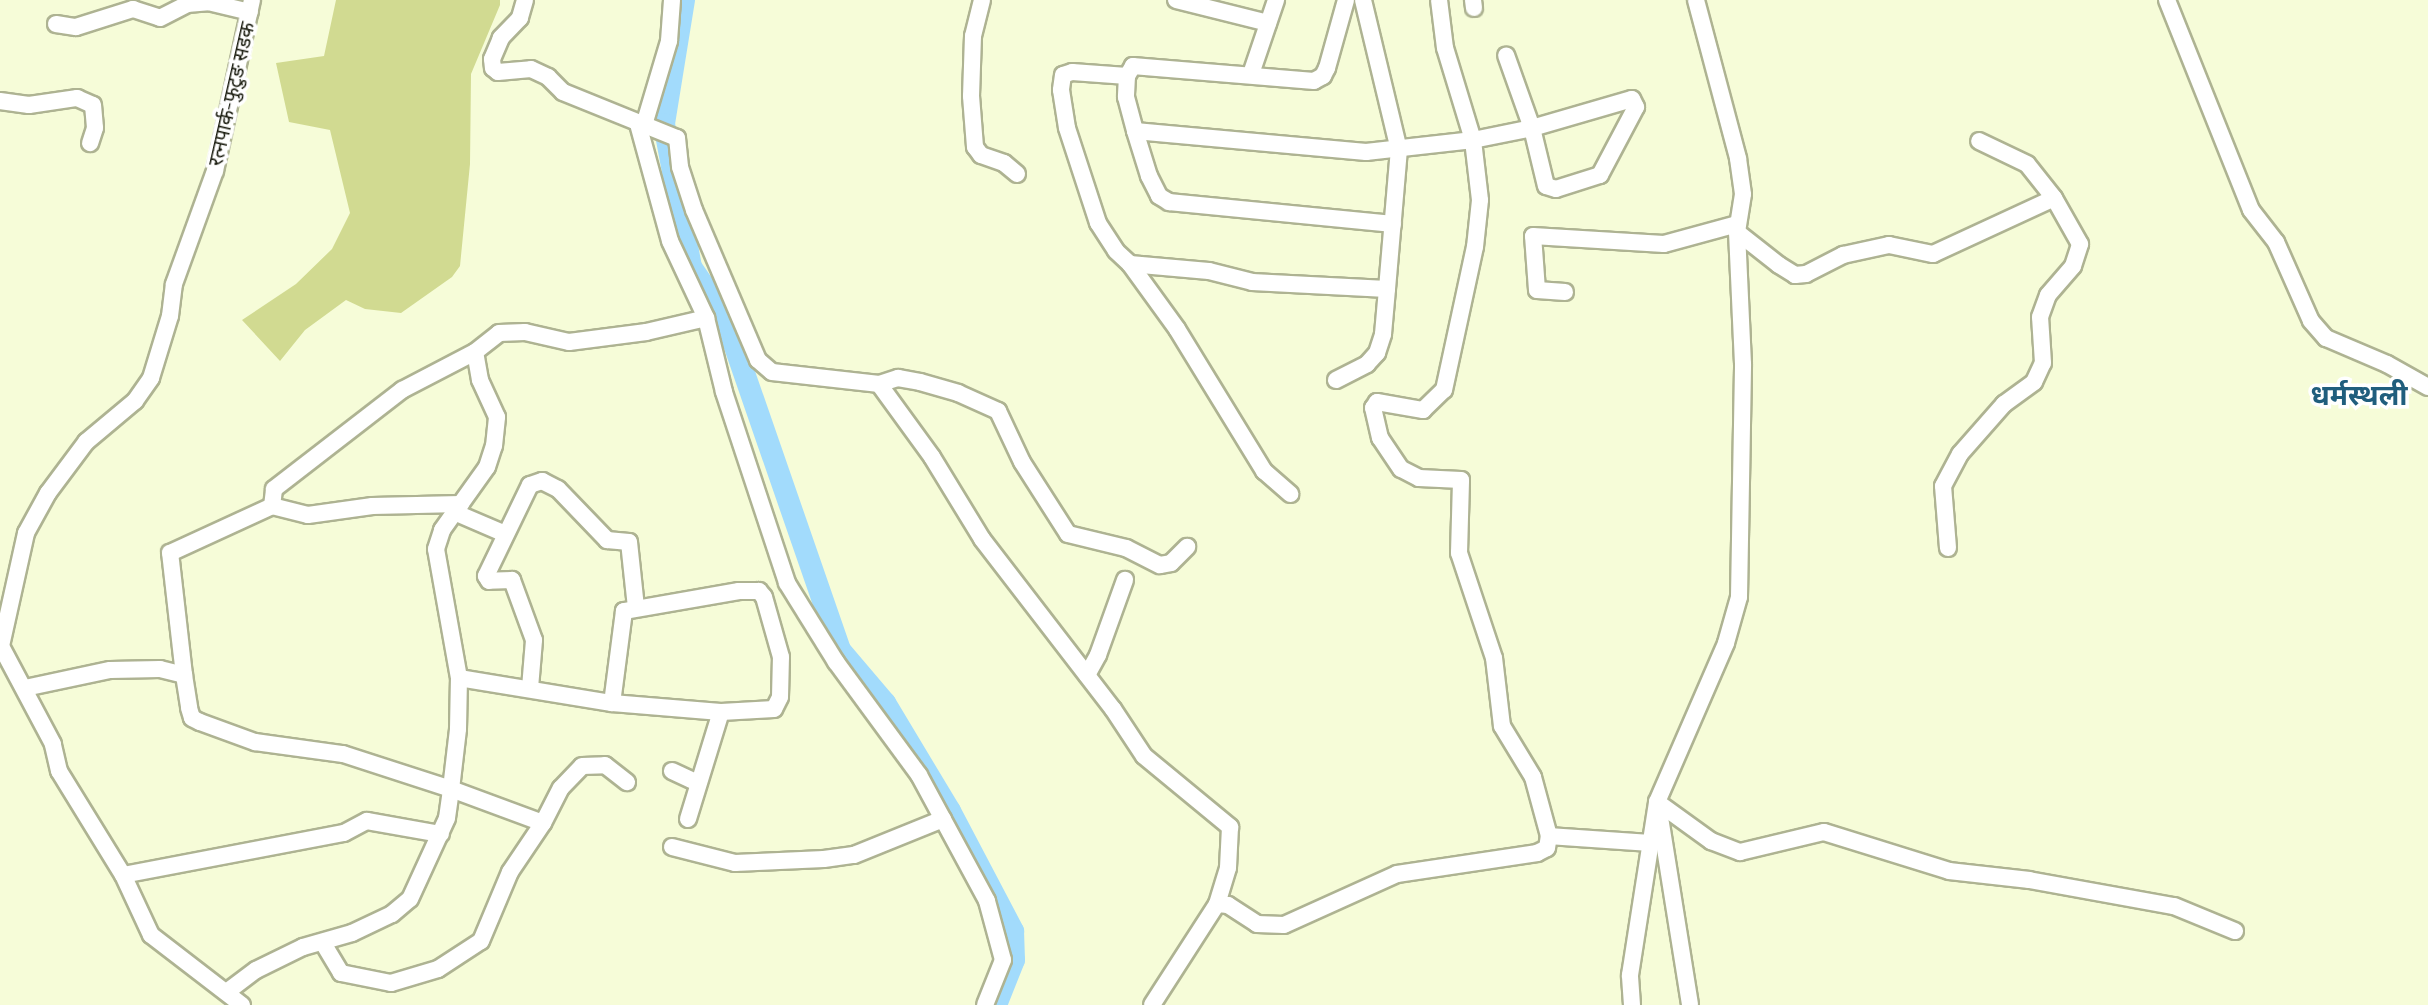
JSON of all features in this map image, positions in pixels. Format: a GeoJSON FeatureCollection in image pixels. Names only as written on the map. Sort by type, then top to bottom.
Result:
{"type":"FeatureCollection","features":[{"type":"Feature","properties":{"kind":"street"},"geometry":{"type":"LineString","coordinates":[[525,0],[520,18],[501,38],[492,59],[493,68],[498,72],[531,69],[548,77],[563,92],[677,138],[680,167],[694,210],[758,360],[772,372],[879,384],[898,378],[958,393],[998,411],[1022,462],[1068,534],[1126,548],[1160,565],[1171,563],[1187,547]]}},
{"type":"Feature","properties":{"kind":"street"},"geometry":{"type":"LineString","coordinates":[[672,0],[669,41],[641,124],[670,241],[706,318],[724,392],[787,583],[836,662],[919,775],[987,901],[1003,960],[985,1005]]}},
{"type":"Feature","properties":{"kind":"street"},"geometry":{"type":"LineString","coordinates":[[982,0],[973,36],[975,147],[981,155],[1004,163],[1017,174]]}},
{"type":"Feature","properties":{"kind":"street"},"geometry":{"type":"LineString","coordinates":[[1176,0],[1225,6],[1268,23]]}},
{"type":"Feature","properties":{"kind":"street"},"geometry":{"type":"LineString","coordinates":[[1251,74],[1276,0]]}},
{"type":"Feature","properties":{"kind":"street"},"geometry":{"type":"LineString","coordinates":[[1346,0],[1323,76],[1314,81],[1139,65],[1133,66],[1127,76],[1126,97],[1149,176],[1159,196],[1169,202],[1393,224]]}},
{"type":"Feature","properties":{"kind":"street"},"geometry":{"type":"LineString","coordinates":[[1336,380],[1367,364],[1377,353],[1383,334],[1399,150],[1363,0]]}},
{"type":"Feature","properties":{"kind":"street"},"geometry":{"type":"LineString","coordinates":[[1217,904],[1228,905],[1257,924],[1284,925],[1397,874],[1537,853],[1547,848],[1549,836],[1533,777],[1502,726],[1494,658],[1459,553],[1461,480],[1419,478],[1401,469],[1380,438],[1373,408],[1377,402],[1423,410],[1444,390],[1475,247],[1480,200],[1473,140],[1445,48],[1439,0]]}},
{"type":"Feature","properties":{"kind":"street"},"geometry":{"type":"LineString","coordinates":[[1632,1005],[1630,975],[1657,802],[1726,643],[1739,597],[1743,364],[1737,228],[1743,194],[1738,158],[1696,0]]}},
{"type":"Feature","properties":{"kind":"street"},"geometry":{"type":"LineString","coordinates":[[2167,0],[2251,210],[2276,242],[2311,321],[2326,338],[2387,364],[2428,387]]}},
{"type":"Feature","properties":{"kind":"street"},"geometry":{"type":"LineString","coordinates":[[56,24],[76,27],[133,9],[160,18],[187,4],[208,2],[251,6]]}},
{"type":"Feature","properties":{"kind":"street","name":"रत्नपार्क-फुटुङ सडक"},"geometry":{"type":"LineString","coordinates":[[242,1005],[228,991],[151,935],[123,875],[59,771],[53,744],[1,646],[26,533],[48,493],[86,442],[135,401],[151,378],[170,316],[174,284],[215,171],[251,6]]}},
{"type":"Feature","properties":{"kind":"street"},"geometry":{"type":"LineString","coordinates":[[1135,131],[1366,152],[1399,150],[1532,128],[1632,99],[1636,107],[1600,175],[1556,189],[1546,186],[1532,128],[1506,55]]}},
{"type":"Feature","properties":{"kind":"street"},"geometry":{"type":"LineString","coordinates":[[1127,76],[1086,70],[1063,75],[1061,90],[1067,128],[1098,223],[1194,356],[1264,471],[1290,494]]}},
{"type":"Feature","properties":{"kind":"street"},"geometry":{"type":"LineString","coordinates":[[0,101],[29,105],[77,98],[93,105],[95,128],[90,143]]}},
{"type":"Feature","properties":{"kind":"street"},"geometry":{"type":"LineString","coordinates":[[1948,548],[1943,486],[1968,444],[2004,404],[2034,382],[2043,363],[2040,317],[2048,295],[2073,266],[2080,244],[2054,198],[2027,164],[1979,141]]}},
{"type":"Feature","properties":{"kind":"street"},"geometry":{"type":"LineString","coordinates":[[1737,228],[1779,265],[1795,275],[1806,274],[1843,255],[1889,245],[1933,254],[2054,198]]}},
{"type":"Feature","properties":{"kind":"street"},"geometry":{"type":"LineString","coordinates":[[1565,292],[1537,290],[1533,236],[1664,244],[1737,228]]}},
{"type":"Feature","properties":{"kind":"street"},"geometry":{"type":"LineString","coordinates":[[1130,264],[1209,271],[1252,282],[1387,289]]}},
{"type":"Feature","properties":{"kind":"street"},"geometry":{"type":"LineString","coordinates":[[272,506],[274,489],[402,390],[475,352],[499,333],[525,332],[569,342],[646,332],[706,318]]}},
{"type":"Feature","properties":{"kind":"street"},"geometry":{"type":"LineString","coordinates":[[228,991],[256,970],[303,947],[323,943],[392,914],[410,899],[441,834],[447,818],[458,729],[459,678],[436,549],[442,530],[487,467],[497,417],[480,380],[475,352]]}},
{"type":"Feature","properties":{"kind":"street"},"geometry":{"type":"LineString","coordinates":[[879,384],[932,457],[982,539],[1087,675],[1144,756],[1230,827],[1228,868],[1217,904],[1152,1005]]}},
{"type":"Feature","properties":{"kind":"street"},"geometry":{"type":"LineString","coordinates":[[530,688],[534,640],[512,580],[489,581],[486,576],[503,533],[530,485],[542,481],[558,489],[607,540],[629,542],[636,608]]}},
{"type":"Feature","properties":{"kind":"street"},"geometry":{"type":"LineString","coordinates":[[503,533],[458,508],[372,506],[308,515],[272,506],[170,553],[184,675],[192,718],[200,722],[255,742],[343,754],[543,823]]}},
{"type":"Feature","properties":{"kind":"street"},"geometry":{"type":"LineString","coordinates":[[1087,675],[1098,655],[1125,580]]}},
{"type":"Feature","properties":{"kind":"street"},"geometry":{"type":"LineString","coordinates":[[459,678],[612,703],[721,712],[778,706],[781,657],[759,591],[688,598],[624,611],[612,703]]}},
{"type":"Feature","properties":{"kind":"street"},"geometry":{"type":"LineString","coordinates":[[25,688],[110,670],[160,669],[184,675]]}},
{"type":"Feature","properties":{"kind":"street"},"geometry":{"type":"LineString","coordinates":[[688,819],[721,712]]}},
{"type":"Feature","properties":{"kind":"street"},"geometry":{"type":"LineString","coordinates":[[323,943],[341,973],[391,983],[438,969],[481,941],[510,872],[543,823],[561,788],[582,766],[605,765],[627,782]]}},
{"type":"Feature","properties":{"kind":"street"},"geometry":{"type":"LineString","coordinates":[[672,771],[698,783]]}},
{"type":"Feature","properties":{"kind":"street"},"geometry":{"type":"LineString","coordinates":[[1657,802],[1711,841],[1740,852],[1824,832],[1949,871],[2029,880],[2174,906],[2235,931]]}},
{"type":"Feature","properties":{"kind":"street"},"geometry":{"type":"LineString","coordinates":[[1657,802],[1690,1005]]}},
{"type":"Feature","properties":{"kind":"street"},"geometry":{"type":"LineString","coordinates":[[672,847],[735,863],[824,859],[854,855],[943,819]]}},
{"type":"Feature","properties":{"kind":"street"},"geometry":{"type":"LineString","coordinates":[[123,875],[344,833],[367,821],[441,834]]}},
{"type":"Feature","properties":{"kind":"street"},"geometry":{"type":"LineString","coordinates":[[1549,836],[1650,843]]}},
{"type":"Feature","properties":{"kind":"green space"},"geometry":{"type":"Polygon","coordinates":[[[336,0],[500,0],[500,5],[471,74],[470,164],[460,266],[452,277],[401,313],[365,309],[346,300],[305,330],[280,361],[242,320],[296,284],[332,249],[350,213],[330,130],[289,122],[276,63],[324,56],[336,0]]]}},
{"type":"Feature","properties":{"kind":"waterway"},"geometry":{"type":"LineString","coordinates":[[684,0],[664,124],[691,267],[724,315],[840,650],[885,703],[950,811],[1013,931],[1014,960],[996,1005]]}},
{"type":"Feature","properties":{"kind":"district","name":"धर्मस्थली"},"geometry":{"type":"Point","coordinates":[2359,394]}}]}
